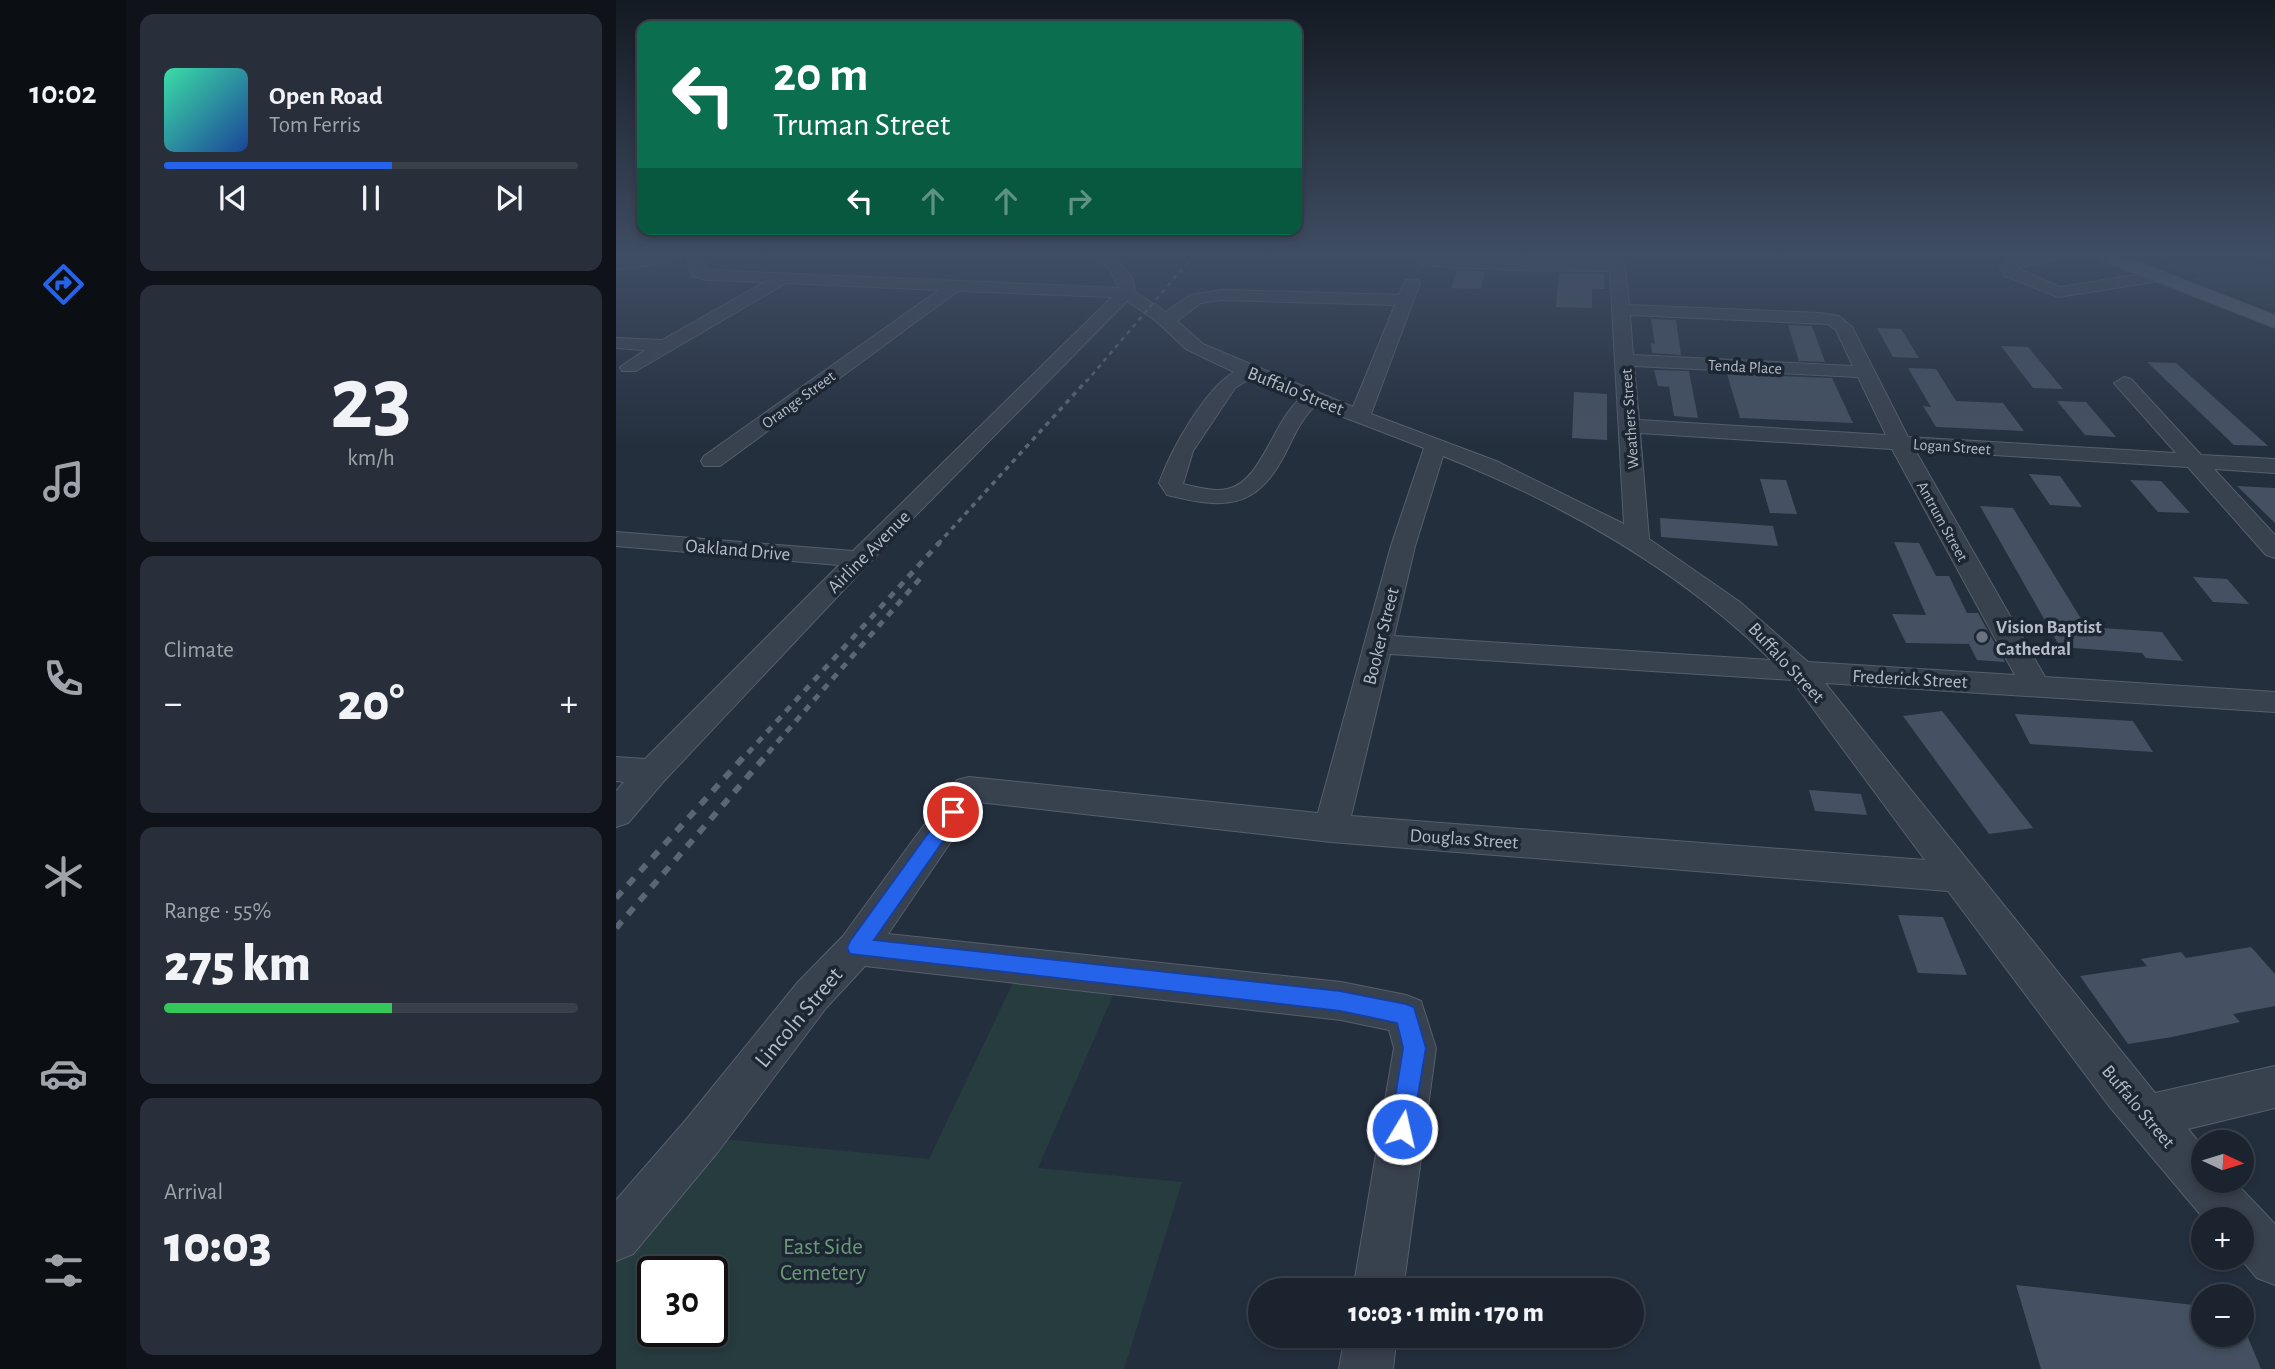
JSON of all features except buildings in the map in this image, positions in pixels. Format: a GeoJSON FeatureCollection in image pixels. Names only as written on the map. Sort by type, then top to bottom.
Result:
{"type":"FeatureCollection","features":[{"type":"Feature","properties":{"kind":"street"},"geometry":{"type":"LineString","coordinates":[[629,366],[713,319]]}},
{"type":"Feature","properties":{"kind":"street","name":"Orange Street"},"geometry":{"type":"LineString","coordinates":[[712,461],[909,319]]}},
{"type":"Feature","properties":{"kind":"street","name":"Airline Avenue"},"geometry":{"type":"LineString","coordinates":[[616,814],[652,772],[859,559],[1100,319]]}},
{"type":"Feature","properties":{"kind":"street"},"geometry":{"type":"LineString","coordinates":[[1360,416],[1398,319]]}},
{"type":"Feature","properties":{"kind":"street","name":"Weathers Street"},"geometry":{"type":"LineString","coordinates":[[1622,319],[1637,542]]}},
{"type":"Feature","properties":{"kind":"street","name":"Antrum Street"},"geometry":{"type":"LineString","coordinates":[[1809,319],[1833,320],[1847,331],[1900,443],[2035,685]]}},
{"type":"Feature","properties":{"kind":"street","name":"Buffalo Street"},"geometry":{"type":"LineString","coordinates":[[1166,320],[1193,346],[1248,372],[1549,494],[1637,542],[1704,585],[1738,611],[1801,672],[2146,1116],[2226,1207]]}},
{"type":"Feature","properties":{"kind":"street"},"geometry":{"type":"LineString","coordinates":[[616,343],[666,346]]}},
{"type":"Feature","properties":{"kind":"street","name":"Tenda Place"},"geometry":{"type":"LineString","coordinates":[[1625,360],[1866,372]]}},
{"type":"Feature","properties":{"kind":"street"},"geometry":{"type":"LineString","coordinates":[[1248,372],[1228,384],[1182,451],[1170,484],[1175,490],[1227,496],[1243,493],[1263,474],[1283,432],[1306,402],[1313,398]]}},
{"type":"Feature","properties":{"kind":"street"},"geometry":{"type":"LineString","coordinates":[[2124,383],[2275,550]]}},
{"type":"Feature","properties":{"kind":"street","name":"Logan Street"},"geometry":{"type":"LineString","coordinates":[[1629,426],[2275,466]]}},
{"type":"Feature","properties":{"kind":"street","name":"Booker Street"},"geometry":{"type":"LineString","coordinates":[[1331,828],[1403,546],[1435,446]]}},
{"type":"Feature","properties":{"kind":"street","name":"Oakland Drive"},"geometry":{"type":"LineString","coordinates":[[616,538],[859,559]]}},
{"type":"Feature","properties":{"kind":"street","name":"Frederick Street"},"geometry":{"type":"LineString","coordinates":[[1377,645],[2275,702]]}},
{"type":"Feature","properties":{"kind":"street"},"geometry":{"type":"LineString","coordinates":[[616,769],[652,772]]}},
{"type":"Feature","properties":{"kind":"street","name":"Douglas Street"},"geometry":{"type":"LineString","coordinates":[[969,789],[1331,828],[1959,877]]}},
{"type":"Feature","properties":{"kind":"street","name":"Lincoln Street"},"geometry":{"type":"LineString","coordinates":[[616,1237],[701,1137],[812,995],[858,948],[969,789]]}},
{"type":"Feature","properties":{"kind":"street"},"geometry":{"type":"LineString","coordinates":[[858,948],[1340,1001],[1406,1014],[1415,1048],[1380,1278]]}},
{"type":"Feature","properties":{"kind":"street"},"geometry":{"type":"LineString","coordinates":[[2146,1116],[2275,1087]]}},
{"type":"Feature","properties":{"kind":"street"},"geometry":{"type":"LineString","coordinates":[[2254,1238],[2275,1260]]}},
{"type":"Feature","properties":{"kind":"street"},"geometry":{"type":"LineString","coordinates":[[1366,1369],[1369,1348]]}},
{"type":"Feature","properties":{"kind":"green space","name":"East Side Cemetery"},"geometry":{"type":"Polygon","coordinates":[[[1021,966],[1121,977],[1038,1168],[1182,1182],[1124,1369],[616,1369],[616,1237],[701,1137],[929,1159],[1021,966]]]}},
{"type":"Feature","properties":{"kind":"railway"},"geometry":{"type":"LineString","coordinates":[[1086,382],[1140,319]]}},
{"type":"Feature","properties":{"kind":"railway"},"geometry":{"type":"LineString","coordinates":[[938,544],[1087,380]]}},
{"type":"Feature","properties":{"kind":"railway"},"geometry":{"type":"LineString","coordinates":[[748,753],[940,542]]}},
{"type":"Feature","properties":{"kind":"railway"},"geometry":{"type":"LineString","coordinates":[[768,753],[924,574]]}},
{"type":"Feature","properties":{"kind":"railway"},"geometry":{"type":"LineString","coordinates":[[616,898],[749,751]]}},
{"type":"Feature","properties":{"kind":"railway"},"geometry":{"type":"LineString","coordinates":[[616,928],[770,751]]}},
{"type":"Feature","properties":{"kind":"place","name":"Vision Baptist Cathedral"},"geometry":{"type":"Point","coordinates":[1982,637]}},
{"type":"Feature","properties":{"kind":"route"},"geometry":{"type":"LineString","coordinates":[[953,812],[858,948],[1340,1001],[1406,1014],[1415,1048],[1402,1129]]}}]}
